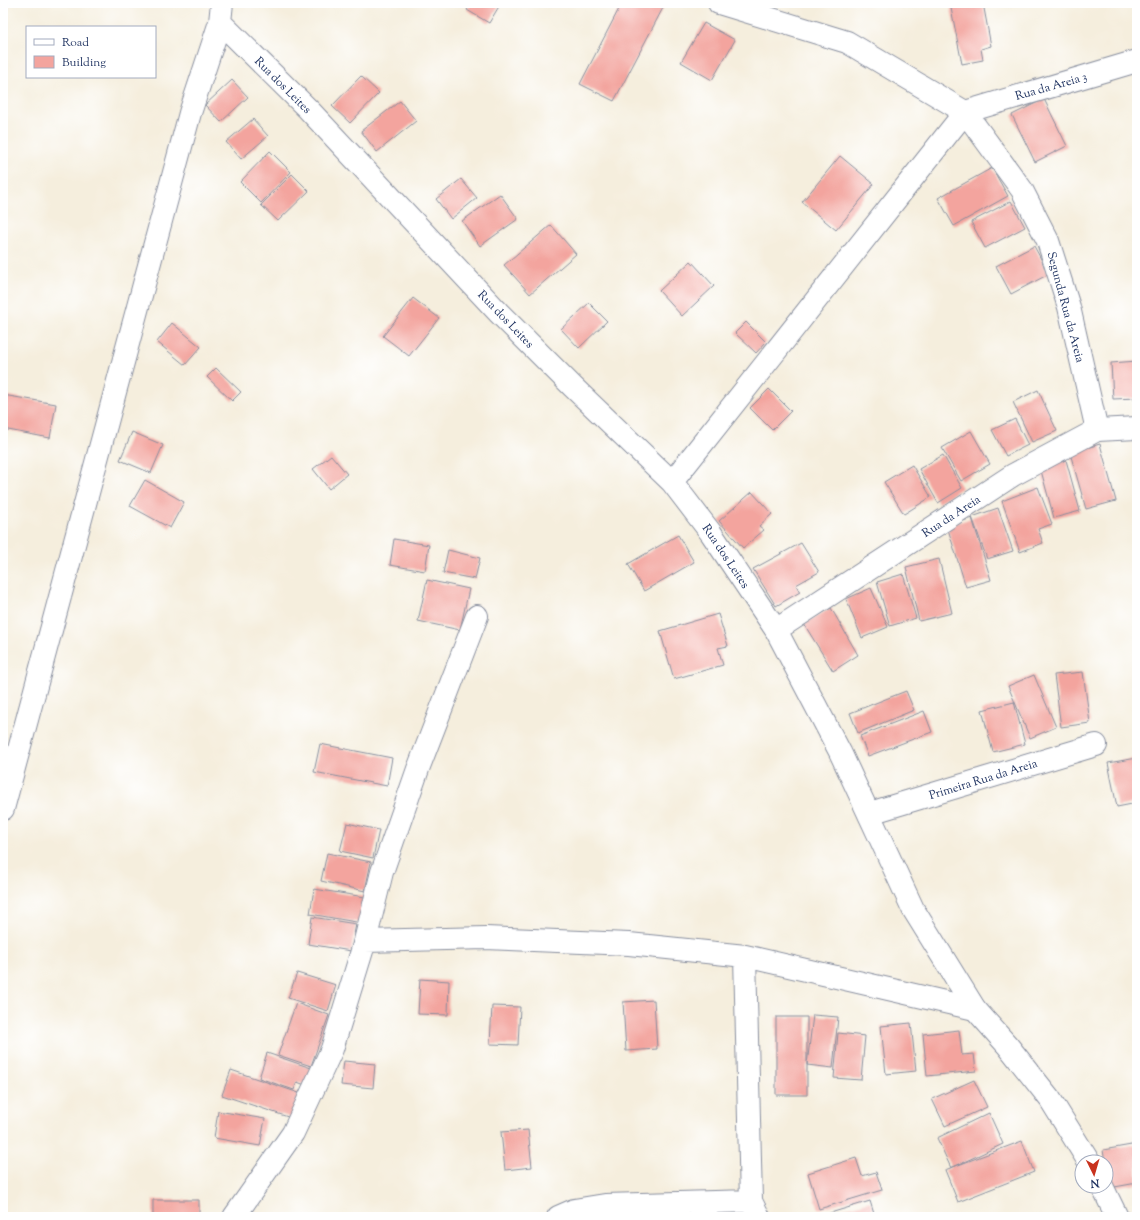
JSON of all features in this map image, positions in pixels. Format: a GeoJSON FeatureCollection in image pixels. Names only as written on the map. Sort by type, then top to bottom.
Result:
{"type":"FeatureCollection","features":[{"type":"Feature","properties":{"kind":"street"},"geometry":{"type":"LineString","coordinates":[[672,482],[965,112],[847,42],[719,3]]}},
{"type":"Feature","properties":{"kind":"street"},"geometry":{"type":"LineString","coordinates":[[3,809],[190,113],[221,12]]}},
{"type":"Feature","properties":{"kind":"street","name":"Rua dos Leites"},"geometry":{"type":"LineString","coordinates":[[221,12],[309,110],[510,323],[573,387],[672,482],[711,533],[776,630],[870,813],[913,909],[975,1009],[1008,1046],[1050,1099],[1084,1154]]}},
{"type":"Feature","properties":{"kind":"street","name":"Rua da Areia 3"},"geometry":{"type":"LineString","coordinates":[[965,112],[1137,61]]}},
{"type":"Feature","properties":{"kind":"street","name":"Segunda Rua da Areia"},"geometry":{"type":"LineString","coordinates":[[965,112],[1022,190],[1048,240],[1069,307],[1097,430]]}},
{"type":"Feature","properties":{"kind":"street","name":"Rua da Areia"},"geometry":{"type":"LineString","coordinates":[[776,630],[1013,475],[1097,430],[1137,428]]}},
{"type":"Feature","properties":{"kind":"street"},"geometry":{"type":"LineString","coordinates":[[234,1217],[293,1133],[332,1049],[365,941],[382,872],[413,783],[477,616]]}},
{"type":"Feature","properties":{"kind":"street","name":"Primeira Rua da Areia"},"geometry":{"type":"LineString","coordinates":[[870,813],[1096,745]]}},
{"type":"Feature","properties":{"kind":"street"},"geometry":{"type":"LineString","coordinates":[[365,941],[509,939],[629,944],[745,956],[975,1009]]}},
{"type":"Feature","properties":{"kind":"street"},"geometry":{"type":"LineString","coordinates":[[558,1217],[574,1210],[606,1205],[755,1209],[745,956]]}},
{"type":"Feature","properties":{"kind":"street"},"geometry":{"type":"LineString","coordinates":[[1106,1194],[1117,1217]]}},
{"type":"Feature","properties":{"kind":"building"},"geometry":{"type":"Polygon","coordinates":[[[471,3],[501,3],[489,23],[467,10],[471,3]]]}},
{"type":"Feature","properties":{"kind":"building"},"geometry":{"type":"Polygon","coordinates":[[[622,3],[659,3],[664,6],[614,101],[580,84],[622,3]]]}},
{"type":"Feature","properties":{"kind":"building"},"geometry":{"type":"Polygon","coordinates":[[[950,3],[983,3],[991,46],[981,49],[983,60],[962,64],[950,3]]]}},
{"type":"Feature","properties":{"kind":"building"},"geometry":{"type":"Polygon","coordinates":[[[704,23],[735,40],[712,80],[681,62],[704,23]]]}},
{"type":"Feature","properties":{"kind":"building"},"geometry":{"type":"Polygon","coordinates":[[[361,76],[379,93],[350,123],[332,106],[361,76]]]}},
{"type":"Feature","properties":{"kind":"building"},"geometry":{"type":"Polygon","coordinates":[[[232,80],[248,97],[221,122],[205,105],[232,80]]]}},
{"type":"Feature","properties":{"kind":"building"},"geometry":{"type":"Polygon","coordinates":[[[1044,99],[1067,146],[1035,162],[1012,115],[1044,99]]]}},
{"type":"Feature","properties":{"kind":"building"},"geometry":{"type":"Polygon","coordinates":[[[400,101],[416,121],[377,152],[361,131],[400,101]]]}},
{"type":"Feature","properties":{"kind":"building"},"geometry":{"type":"Polygon","coordinates":[[[253,119],[268,136],[241,159],[226,142],[253,119]]]}},
{"type":"Feature","properties":{"kind":"building"},"geometry":{"type":"Polygon","coordinates":[[[270,151],[291,172],[261,203],[240,182],[270,151]]]}},
{"type":"Feature","properties":{"kind":"building"},"geometry":{"type":"Polygon","coordinates":[[[840,156],[874,184],[836,230],[802,202],[840,156]]]}},
{"type":"Feature","properties":{"kind":"building"},"geometry":{"type":"Polygon","coordinates":[[[992,168],[1008,196],[954,226],[938,198],[992,168]]]}},
{"type":"Feature","properties":{"kind":"building"},"geometry":{"type":"Polygon","coordinates":[[[292,174],[309,191],[278,221],[261,205],[292,174]]]}},
{"type":"Feature","properties":{"kind":"building"},"geometry":{"type":"Polygon","coordinates":[[[461,179],[477,198],[451,219],[436,199],[461,179]]]}},
{"type":"Feature","properties":{"kind":"building"},"geometry":{"type":"Polygon","coordinates":[[[500,194],[518,219],[480,246],[462,221],[500,194]]]}},
{"type":"Feature","properties":{"kind":"building"},"geometry":{"type":"Polygon","coordinates":[[[1011,201],[1025,227],[985,248],[971,222],[1011,201]]]}},
{"type":"Feature","properties":{"kind":"building"},"geometry":{"type":"Polygon","coordinates":[[[551,225],[576,254],[530,294],[504,265],[551,225]]]}},
{"type":"Feature","properties":{"kind":"building"},"geometry":{"type":"Polygon","coordinates":[[[1034,246],[1049,274],[1011,294],[996,266],[1034,246]]]}},
{"type":"Feature","properties":{"kind":"building"},"geometry":{"type":"Polygon","coordinates":[[[691,261],[714,286],[682,316],[659,291],[691,261]]]}},
{"type":"Feature","properties":{"kind":"building"},"geometry":{"type":"Polygon","coordinates":[[[413,298],[439,318],[409,356],[383,336],[413,298]]]}},
{"type":"Feature","properties":{"kind":"building"},"geometry":{"type":"Polygon","coordinates":[[[589,303],[607,321],[579,348],[561,329],[589,303]]]}},
{"type":"Feature","properties":{"kind":"building"},"geometry":{"type":"Polygon","coordinates":[[[746,322],[766,342],[756,353],[735,333],[746,322]]]}},
{"type":"Feature","properties":{"kind":"building"},"geometry":{"type":"Polygon","coordinates":[[[172,323],[201,347],[185,365],[157,342],[172,323]]]}},
{"type":"Feature","properties":{"kind":"building"},"geometry":{"type":"Polygon","coordinates":[[[1137,361],[1137,398],[1113,399],[1111,363],[1137,361]]]}},
{"type":"Feature","properties":{"kind":"building"},"geometry":{"type":"Polygon","coordinates":[[[216,368],[241,392],[232,401],[207,377],[216,368]]]}},
{"type":"Feature","properties":{"kind":"building"},"geometry":{"type":"Polygon","coordinates":[[[769,389],[791,411],[772,430],[750,408],[769,389]]]}},
{"type":"Feature","properties":{"kind":"building"},"geometry":{"type":"Polygon","coordinates":[[[1038,390],[1057,431],[1032,442],[1013,402],[1038,390]]]}},
{"type":"Feature","properties":{"kind":"building"},"geometry":{"type":"Polygon","coordinates":[[[3,395],[56,404],[50,438],[3,429],[3,395]]]}},
{"type":"Feature","properties":{"kind":"building"},"geometry":{"type":"Polygon","coordinates":[[[1015,419],[1028,445],[1006,456],[992,430],[1015,419]]]}},
{"type":"Feature","properties":{"kind":"building"},"geometry":{"type":"Polygon","coordinates":[[[971,431],[990,464],[961,481],[942,448],[971,431]]]}},
{"type":"Feature","properties":{"kind":"building"},"geometry":{"type":"Polygon","coordinates":[[[132,432],[163,445],[151,473],[120,460],[132,432]]]}},
{"type":"Feature","properties":{"kind":"building"},"geometry":{"type":"Polygon","coordinates":[[[1135,440],[1137,440],[1137,450],[1136,450],[1135,440]]]}},
{"type":"Feature","properties":{"kind":"building"},"geometry":{"type":"Polygon","coordinates":[[[1100,444],[1116,501],[1086,509],[1070,453],[1100,444]]]}},
{"type":"Feature","properties":{"kind":"building"},"geometry":{"type":"Polygon","coordinates":[[[331,455],[347,474],[329,489],[313,469],[331,455]]]}},
{"type":"Feature","properties":{"kind":"building"},"geometry":{"type":"Polygon","coordinates":[[[943,455],[962,488],[938,503],[919,469],[943,455]]]}},
{"type":"Feature","properties":{"kind":"building"},"geometry":{"type":"Polygon","coordinates":[[[1066,460],[1080,511],[1054,518],[1040,467],[1066,460]]]}},
{"type":"Feature","properties":{"kind":"building"},"geometry":{"type":"Polygon","coordinates":[[[912,465],[931,497],[904,514],[884,482],[912,465]]]}},
{"type":"Feature","properties":{"kind":"building"},"geometry":{"type":"Polygon","coordinates":[[[145,480],[184,502],[170,528],[130,506],[145,480]]]}},
{"type":"Feature","properties":{"kind":"building"},"geometry":{"type":"Polygon","coordinates":[[[1038,487],[1052,524],[1038,529],[1043,543],[1020,552],[1002,501],[1038,487]]]}},
{"type":"Feature","properties":{"kind":"building"},"geometry":{"type":"Polygon","coordinates":[[[752,492],[772,514],[759,526],[764,530],[743,548],[719,521],[752,492]]]}},
{"type":"Feature","properties":{"kind":"building"},"geometry":{"type":"Polygon","coordinates":[[[998,508],[1013,551],[987,559],[972,517],[998,508]]]}},
{"type":"Feature","properties":{"kind":"building"},"geometry":{"type":"Polygon","coordinates":[[[972,518],[991,580],[966,587],[947,526],[972,518]]]}},
{"type":"Feature","properties":{"kind":"building"},"geometry":{"type":"Polygon","coordinates":[[[678,535],[694,562],[644,591],[628,564],[678,535]]]}},
{"type":"Feature","properties":{"kind":"building"},"geometry":{"type":"Polygon","coordinates":[[[394,539],[429,545],[425,571],[390,565],[394,539]]]}},
{"type":"Feature","properties":{"kind":"building"},"geometry":{"type":"Polygon","coordinates":[[[801,543],[819,572],[796,585],[800,592],[776,606],[753,569],[801,543]]]}},
{"type":"Feature","properties":{"kind":"building"},"geometry":{"type":"Polygon","coordinates":[[[448,550],[480,558],[475,579],[443,573],[448,550]]]}},
{"type":"Feature","properties":{"kind":"building"},"geometry":{"type":"Polygon","coordinates":[[[939,559],[952,613],[919,621],[906,567],[939,559]]]}},
{"type":"Feature","properties":{"kind":"building"},"geometry":{"type":"Polygon","coordinates":[[[903,574],[916,618],[890,626],[877,582],[903,574]]]}},
{"type":"Feature","properties":{"kind":"building"},"geometry":{"type":"Polygon","coordinates":[[[427,580],[469,589],[460,630],[418,621],[427,580]]]}},
{"type":"Feature","properties":{"kind":"building"},"geometry":{"type":"Polygon","coordinates":[[[871,588],[888,627],[862,638],[846,599],[871,588]]]}},
{"type":"Feature","properties":{"kind":"building"},"geometry":{"type":"Polygon","coordinates":[[[831,608],[858,655],[833,671],[804,624],[831,608]]]}},
{"type":"Feature","properties":{"kind":"building"},"geometry":{"type":"Polygon","coordinates":[[[718,614],[728,646],[718,648],[723,665],[674,679],[660,631],[718,614]]]}},
{"type":"Feature","properties":{"kind":"building"},"geometry":{"type":"Polygon","coordinates":[[[1083,672],[1090,723],[1061,727],[1054,675],[1083,672]]]}},
{"type":"Feature","properties":{"kind":"building"},"geometry":{"type":"Polygon","coordinates":[[[1034,675],[1056,727],[1030,738],[1008,686],[1034,675]]]}},
{"type":"Feature","properties":{"kind":"building"},"geometry":{"type":"Polygon","coordinates":[[[906,691],[914,710],[858,733],[850,713],[906,691]]]}},
{"type":"Feature","properties":{"kind":"building"},"geometry":{"type":"Polygon","coordinates":[[[1014,702],[1025,744],[993,752],[982,710],[1014,702]]]}},
{"type":"Feature","properties":{"kind":"building"},"geometry":{"type":"Polygon","coordinates":[[[924,711],[932,732],[868,756],[860,736],[924,711]]]}},
{"type":"Feature","properties":{"kind":"building"},"geometry":{"type":"Polygon","coordinates":[[[320,744],[392,758],[387,786],[314,772],[320,744]]]}},
{"type":"Feature","properties":{"kind":"building"},"geometry":{"type":"Polygon","coordinates":[[[1137,758],[1137,803],[1117,807],[1108,763],[1137,758]]]}},
{"type":"Feature","properties":{"kind":"building"},"geometry":{"type":"Polygon","coordinates":[[[347,823],[379,830],[373,858],[340,851],[347,823]]]}},
{"type":"Feature","properties":{"kind":"building"},"geometry":{"type":"Polygon","coordinates":[[[327,853],[371,862],[365,891],[321,881],[327,853]]]}},
{"type":"Feature","properties":{"kind":"building"},"geometry":{"type":"Polygon","coordinates":[[[314,889],[365,897],[362,923],[310,914],[314,889]]]}},
{"type":"Feature","properties":{"kind":"building"},"geometry":{"type":"Polygon","coordinates":[[[312,917],[356,924],[351,951],[308,944],[312,917]]]}},
{"type":"Feature","properties":{"kind":"building"},"geometry":{"type":"Polygon","coordinates":[[[297,973],[336,985],[328,1011],[288,998],[297,973]]]}},
{"type":"Feature","properties":{"kind":"building"},"geometry":{"type":"Polygon","coordinates":[[[420,979],[449,981],[448,1015],[418,1014],[420,979]]]}},
{"type":"Feature","properties":{"kind":"building"},"geometry":{"type":"Polygon","coordinates":[[[654,1000],[657,1049],[626,1051],[623,1002],[654,1000]]]}},
{"type":"Feature","properties":{"kind":"building"},"geometry":{"type":"Polygon","coordinates":[[[296,1003],[329,1015],[311,1066],[278,1055],[296,1003]]]}},
{"type":"Feature","properties":{"kind":"building"},"geometry":{"type":"Polygon","coordinates":[[[492,1006],[520,1007],[518,1045],[490,1044],[492,1006]]]}},
{"type":"Feature","properties":{"kind":"building"},"geometry":{"type":"Polygon","coordinates":[[[813,1015],[838,1017],[833,1068],[807,1065],[813,1015]]]}},
{"type":"Feature","properties":{"kind":"building"},"geometry":{"type":"Polygon","coordinates":[[[776,1017],[807,1017],[807,1095],[776,1095],[776,1017]]]}},
{"type":"Feature","properties":{"kind":"building"},"geometry":{"type":"Polygon","coordinates":[[[911,1023],[916,1071],[886,1074],[881,1026],[911,1023]]]}},
{"type":"Feature","properties":{"kind":"building"},"geometry":{"type":"Polygon","coordinates":[[[959,1030],[962,1055],[974,1054],[976,1071],[927,1076],[923,1034],[959,1030]]]}},
{"type":"Feature","properties":{"kind":"building"},"geometry":{"type":"Polygon","coordinates":[[[838,1033],[865,1036],[861,1080],[834,1078],[838,1033]]]}},
{"type":"Feature","properties":{"kind":"building"},"geometry":{"type":"Polygon","coordinates":[[[267,1053],[314,1069],[308,1086],[297,1082],[294,1090],[259,1078],[267,1053]]]}},
{"type":"Feature","properties":{"kind":"building"},"geometry":{"type":"Polygon","coordinates":[[[344,1061],[375,1064],[373,1088],[341,1085],[344,1061]]]}},
{"type":"Feature","properties":{"kind":"building"},"geometry":{"type":"Polygon","coordinates":[[[231,1070],[302,1094],[294,1119],[222,1095],[231,1070]]]}},
{"type":"Feature","properties":{"kind":"building"},"geometry":{"type":"Polygon","coordinates":[[[974,1080],[987,1107],[945,1126],[932,1099],[974,1080]]]}},
{"type":"Feature","properties":{"kind":"building"},"geometry":{"type":"Polygon","coordinates":[[[218,1111],[265,1119],[260,1146],[214,1138],[218,1111]]]}},
{"type":"Feature","properties":{"kind":"building"},"geometry":{"type":"Polygon","coordinates":[[[989,1113],[1003,1144],[951,1168],[937,1138],[989,1113]]]}},
{"type":"Feature","properties":{"kind":"building"},"geometry":{"type":"Polygon","coordinates":[[[528,1130],[532,1167],[505,1170],[501,1132],[528,1130]]]}},
{"type":"Feature","properties":{"kind":"building"},"geometry":{"type":"Polygon","coordinates":[[[1022,1141],[1034,1172],[958,1202],[945,1170],[1022,1141]]]}},
{"type":"Feature","properties":{"kind":"building"},"geometry":{"type":"Polygon","coordinates":[[[1137,1144],[1137,1183],[1114,1187],[1114,1154],[1104,1154],[1103,1150],[1137,1144]]]}},
{"type":"Feature","properties":{"kind":"building"},"geometry":{"type":"Polygon","coordinates":[[[856,1158],[862,1176],[876,1172],[882,1190],[819,1209],[808,1173],[856,1158]]]}},
{"type":"Feature","properties":{"kind":"building"},"geometry":{"type":"Polygon","coordinates":[[[153,1200],[199,1200],[199,1217],[153,1217],[153,1200]]]}},
{"type":"Feature","properties":{"kind":"building"},"geometry":{"type":"Polygon","coordinates":[[[870,1201],[875,1217],[817,1217],[870,1201]]]}}]}
